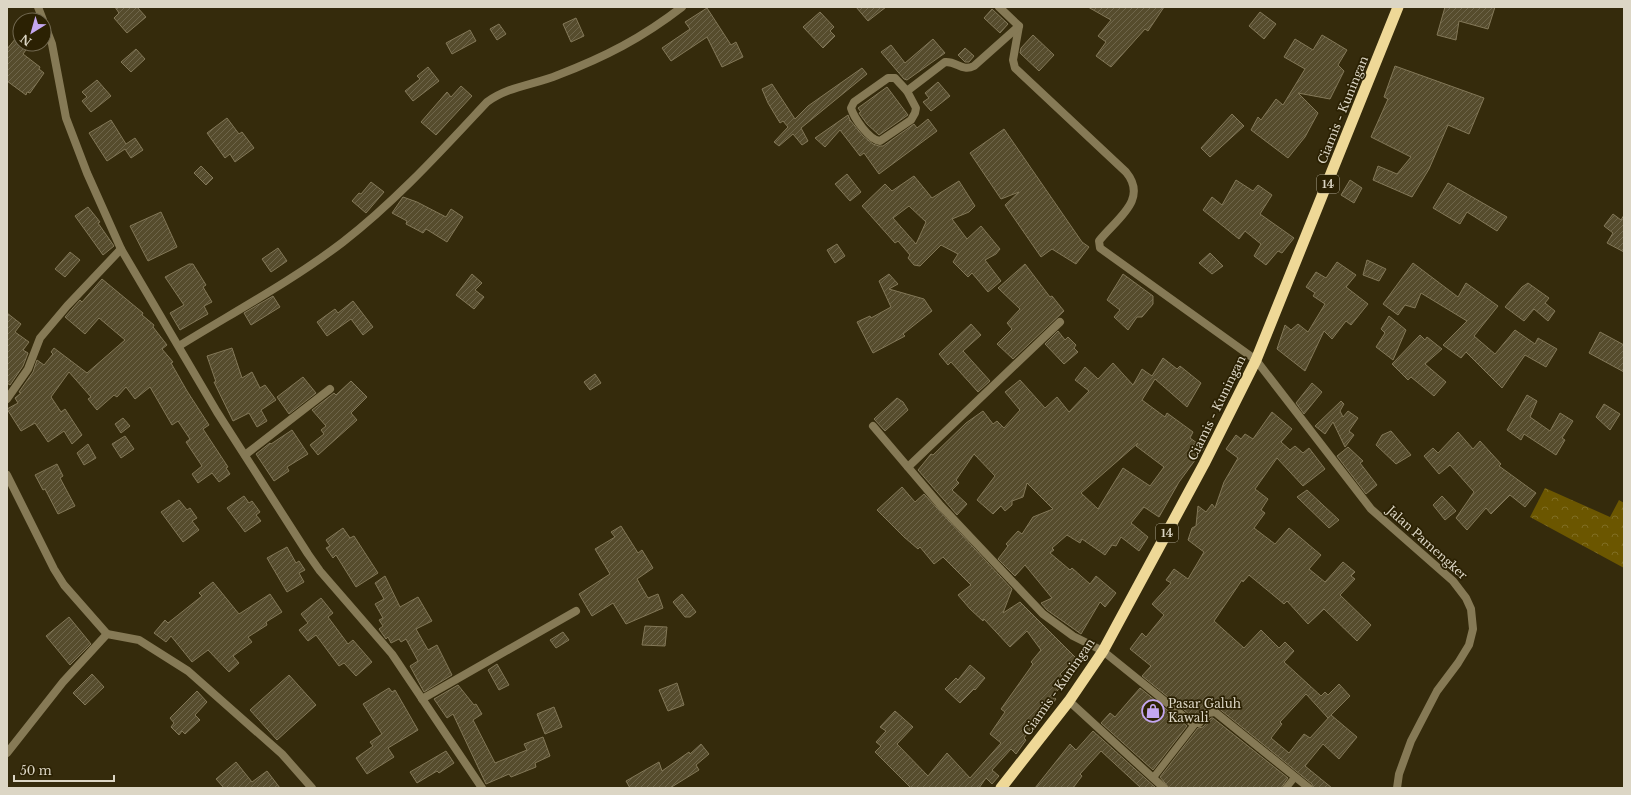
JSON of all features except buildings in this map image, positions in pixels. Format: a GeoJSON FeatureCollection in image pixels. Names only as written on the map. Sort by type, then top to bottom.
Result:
{"type":"FeatureCollection","features":[{"type":"Feature","properties":{"kind":"highway","name":"Ciamis - Kuningan"},"geometry":{"type":"LineString","coordinates":[[1000,788],[1069,701],[1102,651],[1201,469],[1256,360],[1398,7]]}},
{"type":"Feature","properties":{"kind":"street"},"geometry":{"type":"LineString","coordinates":[[179,346],[299,273],[343,242],[390,201],[487,102],[498,93],[510,88],[558,76],[628,44],[682,7]]}},
{"type":"Feature","properties":{"kind":"street"},"geometry":{"type":"LineString","coordinates":[[907,91],[945,62],[949,62],[966,69],[974,66],[1019,26],[999,7]]}},
{"type":"Feature","properties":{"kind":"street","name":"Jalan Pamengker"},"geometry":{"type":"LineString","coordinates":[[1019,26],[1013,60],[1015,68],[1126,172],[1134,183],[1135,190],[1133,200],[1099,241],[1100,248],[1256,360],[1367,504],[1393,529],[1453,581],[1466,598],[1471,609],[1473,628],[1469,645],[1458,663],[1437,691],[1411,741],[1399,774],[1397,788]]}},
{"type":"Feature","properties":{"kind":"street"},"geometry":{"type":"LineString","coordinates":[[52,44],[66,118],[87,174],[121,249],[217,412],[320,571],[392,654],[482,788]]}},
{"type":"Feature","properties":{"kind":"street"},"geometry":{"type":"LineString","coordinates":[[888,78],[895,78],[907,91],[916,108],[914,117],[880,140],[874,139],[870,136],[852,110],[854,102],[888,78]]}},
{"type":"Feature","properties":{"kind":"street"},"geometry":{"type":"LineString","coordinates":[[7,399],[28,370],[40,338],[67,306],[121,249]]}},
{"type":"Feature","properties":{"kind":"street"},"geometry":{"type":"LineString","coordinates":[[908,467],[1060,322]]}},
{"type":"Feature","properties":{"kind":"street"},"geometry":{"type":"LineString","coordinates":[[245,454],[330,389]]}},
{"type":"Feature","properties":{"kind":"street"},"geometry":{"type":"LineString","coordinates":[[873,426],[941,506],[1043,614],[1068,632],[1102,651],[1195,724],[1208,713],[1215,712],[1309,788]]}},
{"type":"Feature","properties":{"kind":"street"},"geometry":{"type":"LineString","coordinates":[[7,475],[54,569],[64,585],[107,634],[139,640],[188,671],[282,754],[312,788]]}},
{"type":"Feature","properties":{"kind":"street"},"geometry":{"type":"LineString","coordinates":[[422,700],[576,611]]}},
{"type":"Feature","properties":{"kind":"street"},"geometry":{"type":"LineString","coordinates":[[7,754],[63,682],[107,634]]}},
{"type":"Feature","properties":{"kind":"street"},"geometry":{"type":"LineString","coordinates":[[1069,701],[1164,788]]}},
{"type":"Feature","properties":{"kind":"lane"},"geometry":{"type":"LineString","coordinates":[[1153,778],[1195,724]]}},
{"type":"Feature","properties":{"kind":"lane"},"geometry":{"type":"LineString","coordinates":[[1286,788],[1295,777]]}},
{"type":"Feature","properties":{"kind":"green space"},"geometry":{"type":"Polygon","coordinates":[[[1545,488],[1610,517],[1619,500],[1624,503],[1624,568],[1530,517],[1545,488]]]}},
{"type":"Feature","properties":{"kind":"place","name":"Pasar Galuh Kawali"},"geometry":{"type":"Point","coordinates":[1153,711]}}]}
